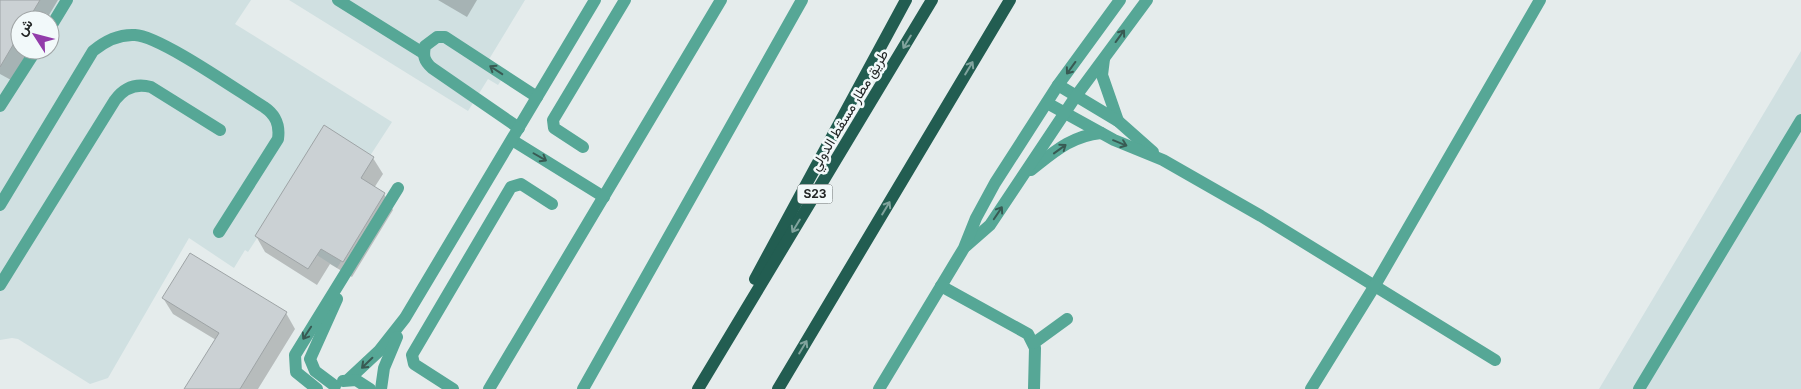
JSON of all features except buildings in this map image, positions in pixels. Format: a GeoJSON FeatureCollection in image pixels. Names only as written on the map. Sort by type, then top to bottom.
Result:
{"type":"FeatureCollection","features":[{"type":"Feature","properties":{"kind":"main road"},"geometry":{"type":"LineString","coordinates":[[697,389],[906,0]]}},
{"type":"Feature","properties":{"kind":"main road","name":"طريق مطار مسقط الدولي"},"geometry":{"type":"LineString","coordinates":[[697,389],[932,0]]}},
{"type":"Feature","properties":{"kind":"main road"},"geometry":{"type":"LineString","coordinates":[[778,389],[1010,0]]}},
{"type":"Feature","properties":{"kind":"street"},"geometry":{"type":"LineString","coordinates":[[60,12],[67,0]]}},
{"type":"Feature","properties":{"kind":"street"},"geometry":{"type":"LineString","coordinates":[[338,0],[423,53]]}},
{"type":"Feature","properties":{"kind":"street"},"geometry":{"type":"LineString","coordinates":[[362,248],[310,354],[312,368],[334,388],[349,379],[379,351],[405,318],[595,0]]}},
{"type":"Feature","properties":{"kind":"street"},"geometry":{"type":"LineString","coordinates":[[583,147],[554,128],[552,120],[625,0]]}},
{"type":"Feature","properties":{"kind":"street"},"geometry":{"type":"LineString","coordinates":[[489,389],[721,0]]}},
{"type":"Feature","properties":{"kind":"street"},"geometry":{"type":"LineString","coordinates":[[583,389],[802,0]]}},
{"type":"Feature","properties":{"kind":"street"},"geometry":{"type":"LineString","coordinates":[[879,389],[964,248],[976,218],[995,183],[1058,85],[1120,0]]}},
{"type":"Feature","properties":{"kind":"street"},"geometry":{"type":"LineString","coordinates":[[964,248],[990,224],[1064,113],[1147,0]]}},
{"type":"Feature","properties":{"kind":"street"},"geometry":{"type":"LineString","coordinates":[[1311,389],[1374,287],[1540,0]]}},
{"type":"Feature","properties":{"kind":"street"},"geometry":{"type":"LineString","coordinates":[[0,205],[93,52],[113,38],[136,35],[158,42],[272,112],[277,120],[278,139],[218,232]]}},
{"type":"Feature","properties":{"kind":"street"},"geometry":{"type":"LineString","coordinates":[[519,128],[425,62],[423,53],[425,46],[430,40],[445,38],[537,97]]}},
{"type":"Feature","properties":{"kind":"street"},"geometry":{"type":"LineString","coordinates":[[1104,59],[1102,75],[1118,121]]}},
{"type":"Feature","properties":{"kind":"street"},"geometry":{"type":"LineString","coordinates":[[0,106],[30,60]]}},
{"type":"Feature","properties":{"kind":"street"},"geometry":{"type":"LineString","coordinates":[[0,285],[122,92],[139,85],[151,87],[220,130]]}},
{"type":"Feature","properties":{"kind":"street"},"geometry":{"type":"LineString","coordinates":[[1058,85],[1118,121],[1163,160]]}},
{"type":"Feature","properties":{"kind":"street"},"geometry":{"type":"LineString","coordinates":[[1047,103],[1101,133],[1163,160],[1261,216],[1495,360]]}},
{"type":"Feature","properties":{"kind":"street"},"geometry":{"type":"LineString","coordinates":[[1639,389],[1801,120]]}},
{"type":"Feature","properties":{"kind":"street"},"geometry":{"type":"LineString","coordinates":[[1023,176],[1072,140],[1084,134],[1101,133]]}},
{"type":"Feature","properties":{"kind":"street"},"geometry":{"type":"LineString","coordinates":[[512,140],[569,173],[604,197]]}},
{"type":"Feature","properties":{"kind":"street"},"geometry":{"type":"LineString","coordinates":[[453,389],[414,364],[412,355],[511,187],[521,184],[552,204]]}},
{"type":"Feature","properties":{"kind":"street"},"geometry":{"type":"LineString","coordinates":[[316,389],[296,372],[295,355],[398,188]]}},
{"type":"Feature","properties":{"kind":"street"},"geometry":{"type":"LineString","coordinates":[[941,286],[1023,331],[1034,343],[1036,353],[1034,389]]}},
{"type":"Feature","properties":{"kind":"street"},"geometry":{"type":"LineString","coordinates":[[381,389],[384,368],[405,318]]}},
{"type":"Feature","properties":{"kind":"street"},"geometry":{"type":"LineString","coordinates":[[1034,343],[1067,319]]}},
{"type":"Feature","properties":{"kind":"street"},"geometry":{"type":"LineString","coordinates":[[349,379],[363,383],[370,389]]}},
{"type":"Feature","properties":{"kind":"shaded area"},"geometry":{"type":"Polygon","coordinates":[[[0,0],[251,0],[235,24],[392,122],[353,182],[381,199],[337,268],[267,223],[248,252],[245,250],[234,268],[189,238],[108,378],[90,384],[18,339],[0,340],[0,0]]]}},
{"type":"Feature","properties":{"kind":"shaded area"},"geometry":{"type":"Polygon","coordinates":[[[289,0],[525,0],[488,61],[506,73],[498,85],[488,79],[468,111],[289,0]]]}},
{"type":"Feature","properties":{"kind":"shaded area"},"geometry":{"type":"Polygon","coordinates":[[[1801,51],[1801,389],[1599,389],[1801,51]]]}}]}
